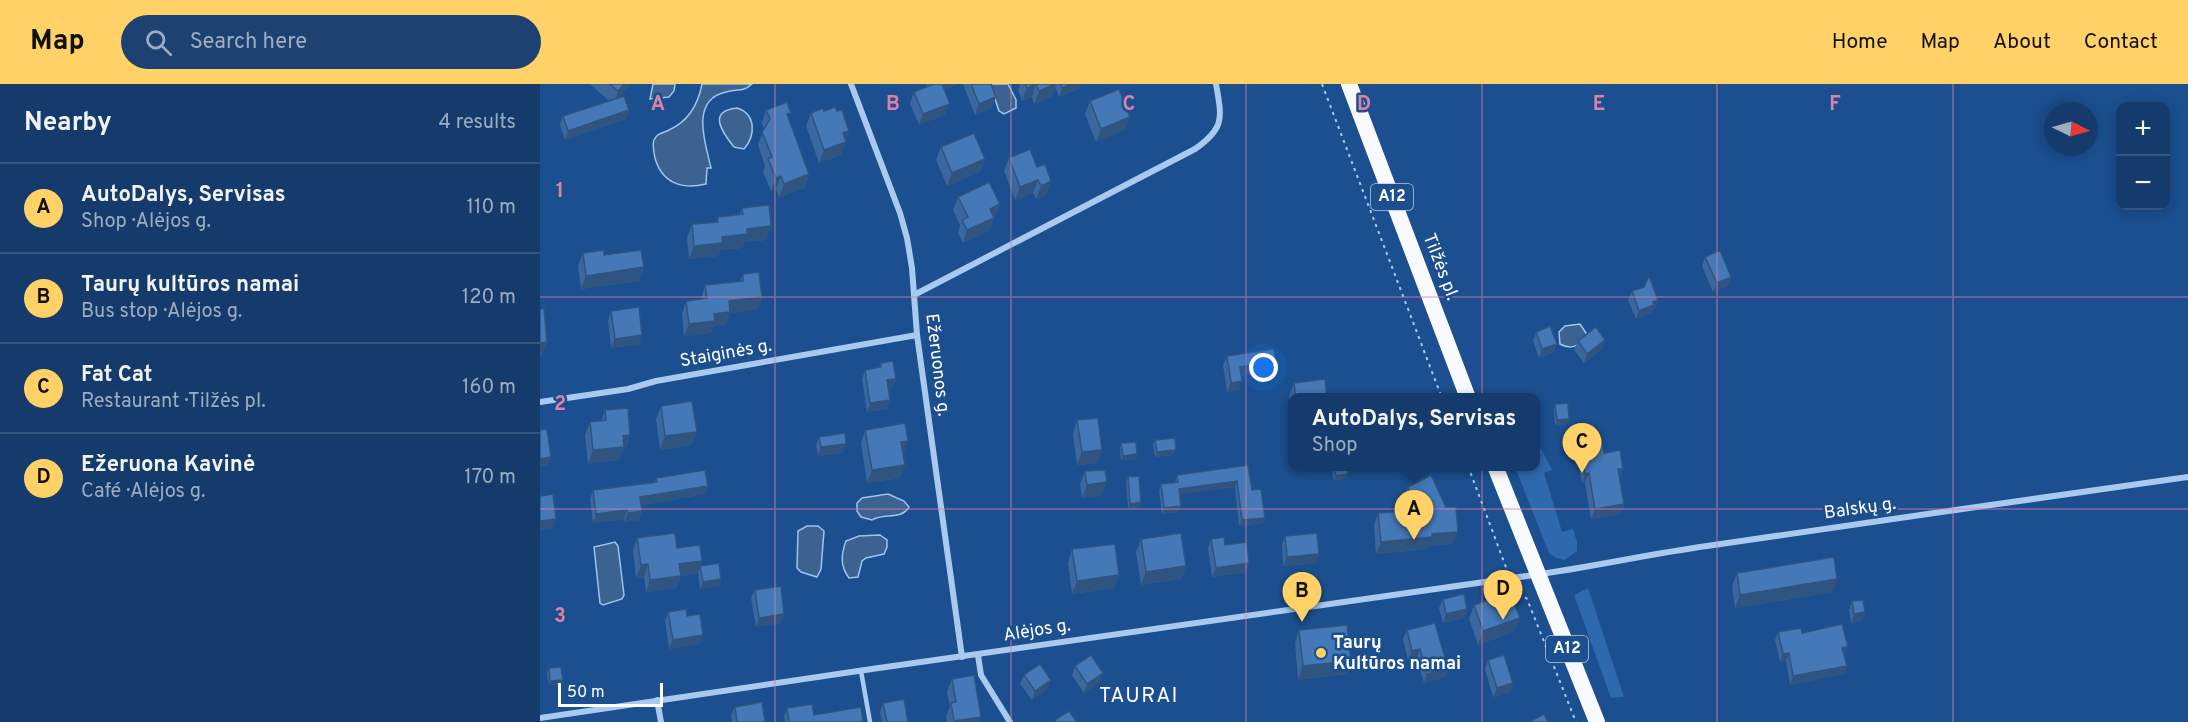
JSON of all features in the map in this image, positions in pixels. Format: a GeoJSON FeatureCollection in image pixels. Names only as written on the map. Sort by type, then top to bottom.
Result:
{"type":"FeatureCollection","features":[{"type":"Feature","properties":{"kind":"highway","name":"Tilžės pl."},"geometry":{"type":"LineString","coordinates":[[1349,84],[1466,393]]}},
{"type":"Feature","properties":{"kind":"highway","name":"A12"},"geometry":{"type":"LineString","coordinates":[[1497,471],[1597,722]]}},
{"type":"Feature","properties":{"kind":"street","name":"Ežeruonos g."},"geometry":{"type":"LineString","coordinates":[[851,84],[900,213],[907,238],[917,335],[962,657]]}},
{"type":"Feature","properties":{"kind":"street"},"geometry":{"type":"LineString","coordinates":[[914,295],[1195,149],[1212,138],[1221,112],[1216,84]]}},
{"type":"Feature","properties":{"kind":"street","name":"Staiginės g."},"geometry":{"type":"LineString","coordinates":[[540,402],[628,389],[656,381],[917,335]]}},
{"type":"Feature","properties":{"kind":"street","name":"Balskų g."},"geometry":{"type":"LineString","coordinates":[[1538,575],[1702,547],[2188,477]]}},
{"type":"Feature","properties":{"kind":"street","name":"Alėjos g."},"geometry":{"type":"LineString","coordinates":[[540,718],[742,687],[1538,575]]}},
{"type":"Feature","properties":{"kind":"street"},"geometry":{"type":"LineString","coordinates":[[978,655],[981,675],[1010,722]]}},
{"type":"Feature","properties":{"kind":"street"},"geometry":{"type":"LineString","coordinates":[[657,700],[661,722]]}},
{"type":"Feature","properties":{"kind":"lane"},"geometry":{"type":"LineString","coordinates":[[861,671],[870,722]]}},
{"type":"Feature","properties":{"kind":"path"},"geometry":{"type":"LineString","coordinates":[[1322,84],[1440,393]]}},
{"type":"Feature","properties":{"kind":"path"},"geometry":{"type":"LineString","coordinates":[[1470,471],[1504,561],[1512,589],[1519,591],[1527,599],[1575,722]]}},
{"type":"Feature","properties":{"kind":"shaded area"},"geometry":{"type":"Polygon","coordinates":[[[653,84],[675,84],[674,91],[669,97],[650,99],[653,84]]]}},
{"type":"Feature","properties":{"kind":"shaded area"},"geometry":{"type":"Polygon","coordinates":[[[702,84],[752,84],[743,89],[726,92],[707,104],[703,124],[711,168],[707,168],[706,184],[681,185],[668,179],[658,167],[653,142],[658,135],[682,122],[692,112],[702,84]]]}},
{"type":"Feature","properties":{"kind":"shaded area"},"geometry":{"type":"Polygon","coordinates":[[[990,84],[1008,84],[1016,100],[1016,108],[1004,114],[999,111],[990,84]]]}},
{"type":"Feature","properties":{"kind":"shaded area"},"geometry":{"type":"Polygon","coordinates":[[[737,108],[748,115],[751,120],[751,138],[744,149],[734,147],[720,123],[722,113],[737,108]]]}},
{"type":"Feature","properties":{"kind":"shaded area"},"geometry":{"type":"Polygon","coordinates":[[[1580,324],[1586,333],[1586,339],[1574,346],[1567,347],[1560,344],[1559,332],[1565,326],[1580,324]]]}},
{"type":"Feature","properties":{"kind":"shaded area"},"geometry":{"type":"Polygon","coordinates":[[[1540,449],[1552,470],[1544,473],[1562,532],[1573,529],[1577,542],[1577,551],[1565,560],[1549,553],[1517,471],[1540,471],[1540,449]]]}},
{"type":"Feature","properties":{"kind":"shaded area"},"geometry":{"type":"Polygon","coordinates":[[[888,494],[904,501],[909,507],[906,511],[902,514],[872,520],[861,517],[857,511],[857,503],[862,498],[888,494]]]}},
{"type":"Feature","properties":{"kind":"shaded area"},"geometry":{"type":"Polygon","coordinates":[[[807,526],[818,526],[824,531],[821,569],[817,577],[801,572],[797,568],[798,531],[807,526]]]}},
{"type":"Feature","properties":{"kind":"shaded area"},"geometry":{"type":"Polygon","coordinates":[[[880,535],[887,540],[884,554],[866,558],[862,561],[858,577],[849,578],[842,560],[846,541],[859,536],[880,535]]]}},
{"type":"Feature","properties":{"kind":"shaded area"},"geometry":{"type":"Polygon","coordinates":[[[615,542],[618,546],[624,595],[622,599],[603,605],[600,603],[594,547],[615,542]]]}},
{"type":"Feature","properties":{"kind":"shaded area"},"geometry":{"type":"Polygon","coordinates":[[[1588,588],[1624,697],[1611,698],[1574,595],[1588,588]]]}},
{"type":"Feature","properties":{"kind":"building"},"geometry":{"type":"Polygon","coordinates":[[[610,84],[624,84],[618,91],[610,84]]]}},
{"type":"Feature","properties":{"kind":"building"},"geometry":{"type":"Polygon","coordinates":[[[934,84],[942,84],[950,104],[923,114],[914,92],[934,84]]]}},
{"type":"Feature","properties":{"kind":"building"},"geometry":{"type":"Polygon","coordinates":[[[971,84],[991,84],[996,97],[979,104],[971,84]]]}},
{"type":"Feature","properties":{"kind":"building"},"geometry":{"type":"Polygon","coordinates":[[[1036,84],[1055,84],[1039,91],[1036,84]]]}},
{"type":"Feature","properties":{"kind":"building"},"geometry":{"type":"Polygon","coordinates":[[[1119,89],[1130,117],[1101,129],[1090,101],[1119,89]]]}},
{"type":"Feature","properties":{"kind":"building"},"geometry":{"type":"Polygon","coordinates":[[[624,96],[629,110],[568,131],[563,116],[624,96]]]}},
{"type":"Feature","properties":{"kind":"building"},"geometry":{"type":"Polygon","coordinates":[[[787,102],[791,113],[787,114],[809,174],[784,184],[781,176],[776,178],[768,159],[772,157],[762,132],[770,119],[766,110],[787,102]]]}},
{"type":"Feature","properties":{"kind":"building"},"geometry":{"type":"Polygon","coordinates":[[[835,107],[837,111],[842,110],[849,131],[843,133],[846,142],[824,150],[811,113],[823,108],[824,111],[835,107]]]}},
{"type":"Feature","properties":{"kind":"building"},"geometry":{"type":"Polygon","coordinates":[[[974,133],[985,159],[952,173],[941,147],[974,133]]]}},
{"type":"Feature","properties":{"kind":"building"},"geometry":{"type":"Polygon","coordinates":[[[1030,149],[1037,167],[1045,164],[1051,181],[1041,186],[1038,180],[1020,187],[1009,158],[1030,149]]]}},
{"type":"Feature","properties":{"kind":"building"},"geometry":{"type":"Polygon","coordinates":[[[989,182],[1000,204],[990,209],[994,218],[967,230],[962,220],[968,217],[958,197],[989,182]]]}},
{"type":"Feature","properties":{"kind":"building"},"geometry":{"type":"Polygon","coordinates":[[[769,205],[771,226],[747,229],[747,234],[722,237],[723,243],[694,246],[692,224],[718,222],[718,217],[743,214],[742,208],[769,205]]]}},
{"type":"Feature","properties":{"kind":"building"},"geometry":{"type":"Polygon","coordinates":[[[604,250],[604,255],[641,250],[644,267],[586,276],[583,253],[604,250]]]}},
{"type":"Feature","properties":{"kind":"building"},"geometry":{"type":"Polygon","coordinates":[[[1720,250],[1731,277],[1717,283],[1705,257],[1720,250]]]}},
{"type":"Feature","properties":{"kind":"building"},"geometry":{"type":"Polygon","coordinates":[[[759,272],[762,297],[729,301],[730,312],[714,314],[715,321],[689,324],[686,301],[707,298],[705,285],[743,281],[743,274],[759,272]]]}},
{"type":"Feature","properties":{"kind":"building"},"geometry":{"type":"Polygon","coordinates":[[[1649,276],[1658,300],[1653,302],[1654,305],[1639,311],[1632,291],[1644,287],[1649,276]]]}},
{"type":"Feature","properties":{"kind":"building"},"geometry":{"type":"Polygon","coordinates":[[[639,307],[642,335],[615,339],[611,311],[639,307]]]}},
{"type":"Feature","properties":{"kind":"building"},"geometry":{"type":"Polygon","coordinates":[[[544,308],[547,342],[540,343],[540,309],[544,308]]]}},
{"type":"Feature","properties":{"kind":"building"},"geometry":{"type":"Polygon","coordinates":[[[1550,326],[1557,344],[1542,349],[1536,332],[1550,326]]]}},
{"type":"Feature","properties":{"kind":"building"},"geometry":{"type":"Polygon","coordinates":[[[1596,327],[1605,340],[1587,354],[1578,341],[1596,327]]]}},
{"type":"Feature","properties":{"kind":"building"},"geometry":{"type":"Polygon","coordinates":[[[1274,349],[1276,362],[1240,367],[1242,381],[1231,383],[1227,356],[1274,349]]]}},
{"type":"Feature","properties":{"kind":"building"},"geometry":{"type":"Polygon","coordinates":[[[893,361],[896,379],[887,380],[890,400],[870,403],[865,370],[881,367],[881,363],[893,361]]]}},
{"type":"Feature","properties":{"kind":"building"},"geometry":{"type":"Polygon","coordinates":[[[1325,379],[1326,393],[1295,393],[1294,383],[1325,379]]]}},
{"type":"Feature","properties":{"kind":"building"},"geometry":{"type":"Polygon","coordinates":[[[692,401],[697,432],[665,436],[661,406],[692,401]]]}},
{"type":"Feature","properties":{"kind":"building"},"geometry":{"type":"Polygon","coordinates":[[[1568,403],[1569,419],[1557,420],[1555,404],[1568,403]]]}},
{"type":"Feature","properties":{"kind":"building"},"geometry":{"type":"Polygon","coordinates":[[[628,408],[630,435],[623,436],[624,447],[593,450],[590,422],[606,420],[605,410],[628,408]]]}},
{"type":"Feature","properties":{"kind":"building"},"geometry":{"type":"Polygon","coordinates":[[[1098,418],[1102,450],[1082,452],[1077,420],[1098,418]]]}},
{"type":"Feature","properties":{"kind":"building"},"geometry":{"type":"Polygon","coordinates":[[[905,423],[908,441],[901,442],[905,465],[872,470],[865,430],[905,423]]]}},
{"type":"Feature","properties":{"kind":"building"},"geometry":{"type":"Polygon","coordinates":[[[547,429],[551,457],[540,459],[540,430],[547,429]]]}},
{"type":"Feature","properties":{"kind":"building"},"geometry":{"type":"Polygon","coordinates":[[[845,433],[846,444],[821,447],[819,437],[845,433]]]}},
{"type":"Feature","properties":{"kind":"building"},"geometry":{"type":"Polygon","coordinates":[[[1175,438],[1176,450],[1157,452],[1155,440],[1175,438]]]}},
{"type":"Feature","properties":{"kind":"building"},"geometry":{"type":"Polygon","coordinates":[[[1602,438],[1604,453],[1620,450],[1623,469],[1618,469],[1624,504],[1595,509],[1589,473],[1585,474],[1578,442],[1602,438]]]}},
{"type":"Feature","properties":{"kind":"building"},"geometry":{"type":"Polygon","coordinates":[[[1136,442],[1137,454],[1123,456],[1121,443],[1136,442]]]}},
{"type":"Feature","properties":{"kind":"building"},"geometry":{"type":"Polygon","coordinates":[[[1248,465],[1252,490],[1261,489],[1265,518],[1242,520],[1237,481],[1179,489],[1181,506],[1164,508],[1161,484],[1178,482],[1177,475],[1248,465]]]}},
{"type":"Feature","properties":{"kind":"building"},"geometry":{"type":"Polygon","coordinates":[[[705,470],[708,486],[640,497],[642,511],[628,513],[627,510],[596,514],[593,490],[657,482],[656,478],[705,470]]]}},
{"type":"Feature","properties":{"kind":"building"},"geometry":{"type":"Polygon","coordinates":[[[1105,470],[1107,482],[1087,485],[1085,471],[1105,470]]]}},
{"type":"Feature","properties":{"kind":"building"},"geometry":{"type":"Polygon","coordinates":[[[1335,471],[1348,471],[1348,474],[1336,476],[1335,471]]]}},
{"type":"Feature","properties":{"kind":"building"},"geometry":{"type":"Polygon","coordinates":[[[1431,475],[1446,507],[1456,507],[1458,532],[1381,542],[1378,513],[1417,510],[1408,487],[1431,475]]]}},
{"type":"Feature","properties":{"kind":"building"},"geometry":{"type":"Polygon","coordinates":[[[1139,476],[1141,502],[1130,504],[1128,477],[1139,476]]]}},
{"type":"Feature","properties":{"kind":"building"},"geometry":{"type":"Polygon","coordinates":[[[553,494],[556,519],[540,521],[540,496],[553,494]]]}},
{"type":"Feature","properties":{"kind":"building"},"geometry":{"type":"Polygon","coordinates":[[[675,533],[677,548],[700,545],[702,561],[679,564],[681,576],[650,580],[648,564],[641,565],[637,538],[675,533]]]}},
{"type":"Feature","properties":{"kind":"building"},"geometry":{"type":"Polygon","coordinates":[[[1181,533],[1186,566],[1146,572],[1141,539],[1181,533]]]}},
{"type":"Feature","properties":{"kind":"building"},"geometry":{"type":"Polygon","coordinates":[[[1317,533],[1319,554],[1287,557],[1285,536],[1317,533]]]}},
{"type":"Feature","properties":{"kind":"building"},"geometry":{"type":"Polygon","coordinates":[[[1224,537],[1225,545],[1247,542],[1249,563],[1216,568],[1211,539],[1224,537]]]}},
{"type":"Feature","properties":{"kind":"building"},"geometry":{"type":"Polygon","coordinates":[[[1115,544],[1119,575],[1077,581],[1072,549],[1115,544]]]}},
{"type":"Feature","properties":{"kind":"building"},"geometry":{"type":"Polygon","coordinates":[[[1834,557],[1837,579],[1740,595],[1737,573],[1834,557]]]}},
{"type":"Feature","properties":{"kind":"building"},"geometry":{"type":"Polygon","coordinates":[[[719,563],[721,579],[703,582],[700,566],[719,563]]]}},
{"type":"Feature","properties":{"kind":"building"},"geometry":{"type":"Polygon","coordinates":[[[781,586],[784,614],[759,618],[755,590],[781,586]]]}},
{"type":"Feature","properties":{"kind":"building"},"geometry":{"type":"Polygon","coordinates":[[[1510,592],[1520,618],[1483,631],[1474,605],[1510,592]]]}},
{"type":"Feature","properties":{"kind":"building"},"geometry":{"type":"Polygon","coordinates":[[[1464,594],[1467,609],[1446,614],[1443,599],[1464,594]]]}},
{"type":"Feature","properties":{"kind":"building"},"geometry":{"type":"Polygon","coordinates":[[[1863,600],[1865,612],[1854,614],[1852,601],[1863,600]]]}},
{"type":"Feature","properties":{"kind":"building"},"geometry":{"type":"Polygon","coordinates":[[[686,609],[687,616],[700,614],[703,635],[673,640],[668,612],[686,609]]]}},
{"type":"Feature","properties":{"kind":"building"},"geometry":{"type":"Polygon","coordinates":[[[1435,623],[1448,668],[1427,674],[1420,649],[1412,651],[1407,630],[1435,623]]]}},
{"type":"Feature","properties":{"kind":"building"},"geometry":{"type":"Polygon","coordinates":[[[1842,624],[1848,646],[1842,648],[1847,666],[1793,676],[1789,653],[1783,654],[1778,632],[1801,628],[1802,633],[1842,624]]]}},
{"type":"Feature","properties":{"kind":"building"},"geometry":{"type":"Polygon","coordinates":[[[1347,625],[1351,661],[1303,666],[1299,630],[1347,625]]]}},
{"type":"Feature","properties":{"kind":"building"},"geometry":{"type":"Polygon","coordinates":[[[1091,655],[1103,673],[1087,684],[1075,666],[1091,655]]]}},
{"type":"Feature","properties":{"kind":"building"},"geometry":{"type":"Polygon","coordinates":[[[1504,655],[1513,683],[1497,688],[1488,660],[1504,655]]]}},
{"type":"Feature","properties":{"kind":"building"},"geometry":{"type":"Polygon","coordinates":[[[1040,664],[1051,680],[1035,691],[1024,675],[1040,664]]]}},
{"type":"Feature","properties":{"kind":"building"},"geometry":{"type":"Polygon","coordinates":[[[561,667],[563,680],[550,681],[549,668],[561,667]]]}},
{"type":"Feature","properties":{"kind":"building"},"geometry":{"type":"Polygon","coordinates":[[[974,675],[981,717],[954,721],[951,703],[956,702],[952,679],[974,675]]]}},
{"type":"Feature","properties":{"kind":"building"},"geometry":{"type":"Polygon","coordinates":[[[904,699],[908,722],[887,722],[883,703],[904,699]]]}},
{"type":"Feature","properties":{"kind":"building"},"geometry":{"type":"Polygon","coordinates":[[[762,702],[765,722],[737,722],[735,707],[762,702]]]}},
{"type":"Feature","properties":{"kind":"building"},"geometry":{"type":"Polygon","coordinates":[[[812,704],[814,715],[861,707],[863,721],[789,722],[787,708],[812,704]]]}},
{"type":"Feature","properties":{"kind":"building"},"geometry":{"type":"Polygon","coordinates":[[[1069,711],[1077,722],[1056,722],[1055,720],[1069,711]]]}},
{"type":"Feature","properties":{"kind":"building"},"geometry":{"type":"Polygon","coordinates":[[[1544,714],[1548,722],[1529,722],[1544,714]]]}},
{"type":"Feature","properties":{"kind":"place","name":"Fat Cat"},"geometry":{"type":"Point","coordinates":[1582,473]}},
{"type":"Feature","properties":{"kind":"place","name":"AutoDalys, Servisas"},"geometry":{"type":"Point","coordinates":[1414,540]}},
{"type":"Feature","properties":{"kind":"place","name":"Ežeruona Kavinė"},"geometry":{"type":"Point","coordinates":[1503,620]}},
{"type":"Feature","properties":{"kind":"place","name":"Taurų kultūros namai"},"geometry":{"type":"Point","coordinates":[1302,622]}},
{"type":"Feature","properties":{"kind":"place","name":"Taurų Kultūros namai"},"geometry":{"type":"Point","coordinates":[1321,653]}},
{"type":"Feature","properties":{"kind":"district","name":"TAURAI"},"geometry":{"type":"Point","coordinates":[1139,696]}}]}
